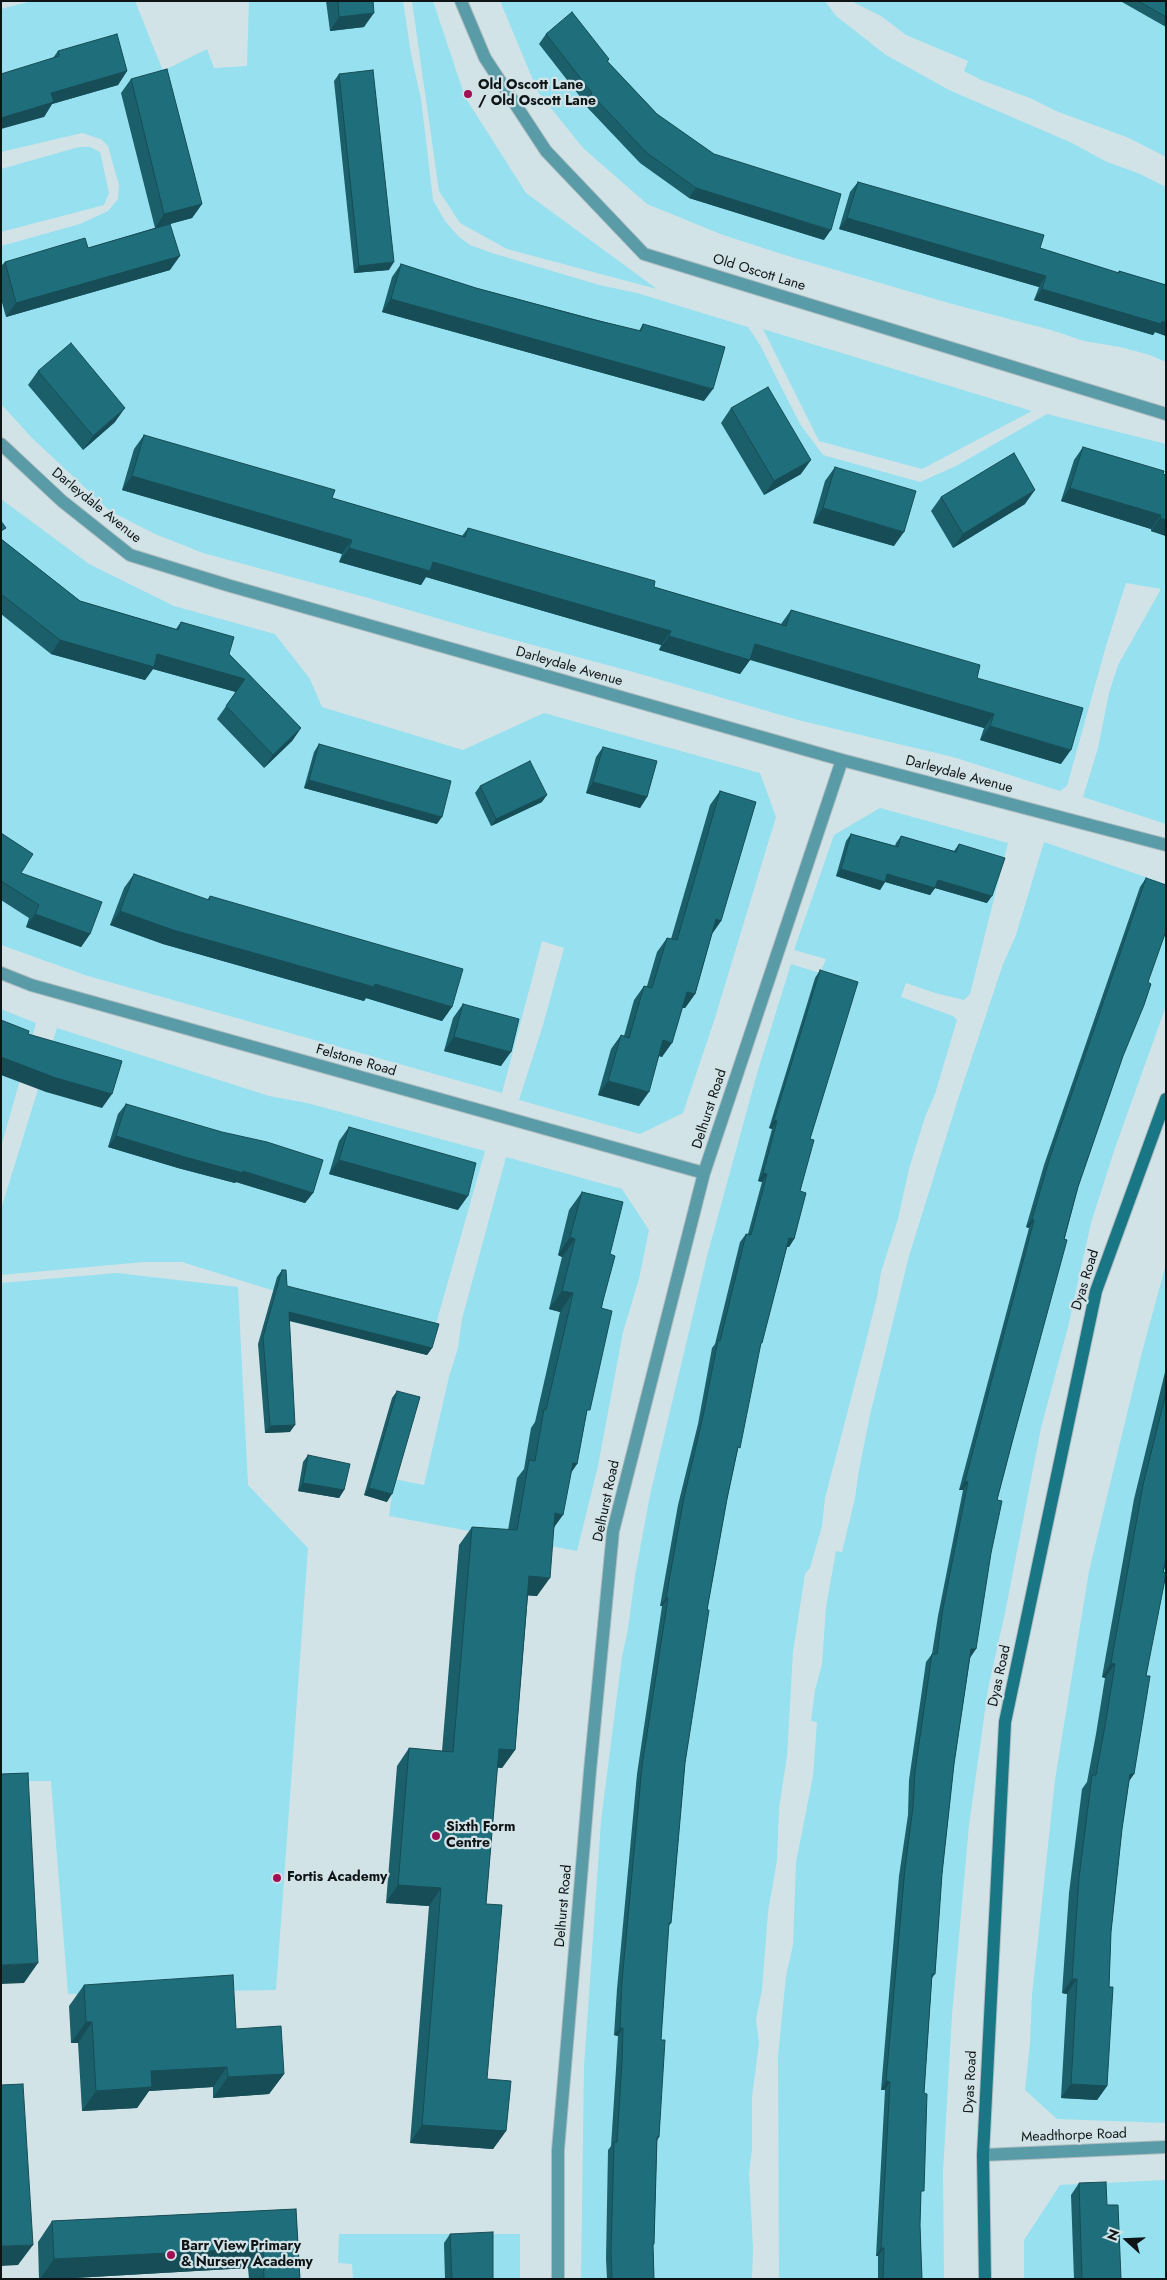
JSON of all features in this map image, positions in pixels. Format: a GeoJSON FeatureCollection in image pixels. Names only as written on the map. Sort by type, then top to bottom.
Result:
{"type":"FeatureCollection","features":[{"type":"Feature","properties":{"kind":"street","name":"Old Oscott Lane"},"geometry":{"type":"LineString","coordinates":[[461,1],[485,58],[546,151],[644,254],[1166,414]]}},
{"type":"Feature","properties":{"kind":"street","name":"Darleydale Avenue"},"geometry":{"type":"LineString","coordinates":[[1,444],[62,501],[130,554],[227,585],[842,760],[1166,846]]}},
{"type":"Feature","properties":{"kind":"street","name":"Delhurst Road"},"geometry":{"type":"LineString","coordinates":[[558,2279],[558,2150],[589,1781],[613,1531],[704,1173],[842,760]]}},
{"type":"Feature","properties":{"kind":"street","name":"Felstone Road"},"geometry":{"type":"LineString","coordinates":[[1,973],[48,990],[704,1173]]}},
{"type":"Feature","properties":{"kind":"street","name":"Dyas Road"},"geometry":{"type":"LineString","coordinates":[[985,2279],[983,2155],[1005,1722],[1096,1291],[1166,1099]]}},
{"type":"Feature","properties":{"kind":"street","name":"Meadthorpe Road"},"geometry":{"type":"LineString","coordinates":[[983,2155],[1166,2147]]}},
{"type":"Feature","properties":{"kind":"shaded area"},"geometry":{"type":"Polygon","coordinates":[[[32,1],[135,1],[163,71],[207,49],[214,68],[247,66],[249,1],[403,1],[411,54],[421,99],[433,200],[445,221],[459,237],[470,245],[492,253],[599,285],[637,293],[748,327],[760,345],[800,424],[823,455],[920,482],[956,466],[1047,414],[1166,444],[1166,824],[1083,797],[1098,748],[1109,693],[1118,665],[1161,589],[1126,583],[1106,646],[1067,786],[1060,791],[953,757],[798,720],[637,673],[203,553],[155,534],[110,511],[32,438],[1,404],[1,246],[80,224],[108,211],[118,199],[119,185],[108,146],[101,139],[82,133],[1,152],[1,9],[32,1]]]}},
{"type":"Feature","properties":{"kind":"shaded area"},"geometry":{"type":"Polygon","coordinates":[[[412,1],[433,1],[465,97],[526,193],[657,289],[507,249],[460,223],[439,191],[412,1]]]}},
{"type":"Feature","properties":{"kind":"shaded area"},"geometry":{"type":"Polygon","coordinates":[[[500,1],[825,1],[836,16],[886,55],[949,90],[1072,143],[1107,162],[1138,173],[1166,187],[1166,362],[1150,355],[1120,347],[1084,341],[788,256],[723,235],[647,204],[583,148],[538,92],[500,1]]]}},
{"type":"Feature","properties":{"kind":"shaded area"},"geometry":{"type":"Polygon","coordinates":[[[851,1],[1166,1],[1166,157],[1129,138],[981,80],[964,71],[968,61],[906,35],[881,16],[851,1]]]}},
{"type":"Feature","properties":{"kind":"shaded area"},"geometry":{"type":"Polygon","coordinates":[[[79,147],[90,147],[100,152],[109,193],[104,205],[1,232],[1,169],[79,147]]]}},
{"type":"Feature","properties":{"kind":"shaded area"},"geometry":{"type":"Polygon","coordinates":[[[763,329],[1032,411],[922,469],[819,441],[763,329]]]}},
{"type":"Feature","properties":{"kind":"shaded area"},"geometry":{"type":"Polygon","coordinates":[[[1,499],[89,564],[174,606],[275,634],[310,679],[322,707],[463,750],[544,713],[760,773],[776,817],[714,1021],[683,1113],[640,1134],[519,1100],[543,1025],[564,948],[542,941],[502,1093],[88,976],[1,945],[1,499]]]}},
{"type":"Feature","properties":{"kind":"shaded area"},"geometry":{"type":"Polygon","coordinates":[[[880,808],[1008,843],[970,994],[964,1000],[906,983],[901,997],[953,1016],[957,1020],[935,1094],[925,1117],[909,1169],[898,1219],[881,1272],[877,1297],[825,1498],[822,1526],[810,1568],[805,1574],[793,1652],[787,1756],[779,1808],[777,1860],[768,1912],[762,1990],[756,2019],[759,2043],[752,2097],[752,2149],[749,2173],[753,2248],[752,2279],[581,2279],[584,2067],[601,1821],[622,1657],[650,1495],[707,1256],[758,1070],[791,964],[820,973],[826,959],[794,950],[834,835],[880,808]]]}},
{"type":"Feature","properties":{"kind":"shaded area"},"geometry":{"type":"Polygon","coordinates":[[[1044,842],[1166,884],[1166,1006],[1115,1148],[1091,1223],[1068,1327],[1041,1428],[1005,1613],[988,1689],[969,1825],[952,2015],[943,2172],[944,2279],[779,2279],[778,2056],[786,1976],[793,1945],[796,1862],[813,1776],[817,1722],[811,1721],[815,1690],[822,1664],[826,1607],[836,1551],[842,1552],[855,1498],[870,1415],[909,1256],[1003,964],[1016,935],[1044,842]]]}},
{"type":"Feature","properties":{"kind":"shaded area"},"geometry":{"type":"Polygon","coordinates":[[[1,1009],[36,1023],[1,1147],[1,1009]]]}},
{"type":"Feature","properties":{"kind":"shaded area"},"geometry":{"type":"Polygon","coordinates":[[[57,1028],[269,1096],[307,1103],[485,1151],[434,1331],[281,1293],[182,1262],[144,1262],[1,1275],[1,1209],[57,1028]]]}},
{"type":"Feature","properties":{"kind":"shaded area"},"geometry":{"type":"Polygon","coordinates":[[[506,1157],[622,1189],[649,1230],[639,1279],[623,1332],[598,1466],[577,1551],[389,1516],[394,1479],[424,1485],[449,1377],[458,1348],[462,1319],[506,1157]]]}},
{"type":"Feature","properties":{"kind":"shaded area"},"geometry":{"type":"Polygon","coordinates":[[[1166,1264],[1166,2123],[1057,2119],[1025,2090],[1030,2043],[1032,1995],[1055,1780],[1089,1571],[1141,1356],[1166,1264]]]}},
{"type":"Feature","properties":{"kind":"shaded area"},"geometry":{"type":"Polygon","coordinates":[[[117,1273],[238,1287],[248,1485],[308,1548],[276,1990],[68,1994],[51,1781],[1,1781],[1,1283],[117,1273]]]}},
{"type":"Feature","properties":{"kind":"shaded area"},"geometry":{"type":"Polygon","coordinates":[[[1166,2180],[1166,2279],[1024,2279],[1024,2240],[1060,2185],[1166,2180]]]}},
{"type":"Feature","properties":{"kind":"shaded area"},"geometry":{"type":"Polygon","coordinates":[[[339,2234],[520,2234],[520,2279],[353,2279],[352,2264],[338,2263],[339,2234]]]}},
{"type":"Feature","properties":{"kind":"building"},"geometry":{"type":"Polygon","coordinates":[[[338,1],[373,1],[374,13],[339,17],[338,1]]]}},
{"type":"Feature","properties":{"kind":"building"},"geometry":{"type":"Polygon","coordinates":[[[1138,1],[1166,1],[1166,17],[1138,1]]]}},
{"type":"Feature","properties":{"kind":"building"},"geometry":{"type":"Polygon","coordinates":[[[572,12],[609,59],[607,61],[657,114],[714,154],[841,194],[831,230],[696,188],[647,153],[591,94],[546,34],[572,12]]]}},
{"type":"Feature","properties":{"kind":"building"},"geometry":{"type":"Polygon","coordinates":[[[117,34],[127,71],[51,93],[54,102],[1,118],[1,74],[59,56],[58,51],[117,34]]]}},
{"type":"Feature","properties":{"kind":"building"},"geometry":{"type":"Polygon","coordinates":[[[167,69],[202,204],[164,214],[131,79],[167,69]]]}},
{"type":"Feature","properties":{"kind":"building"},"geometry":{"type":"Polygon","coordinates":[[[373,70],[394,262],[359,266],[339,74],[373,70]]]}},
{"type":"Feature","properties":{"kind":"building"},"geometry":{"type":"Polygon","coordinates":[[[858,182],[1044,235],[1040,248],[1119,273],[1119,271],[1166,285],[1166,323],[1162,321],[1161,324],[1042,289],[1046,276],[847,218],[858,182]]]}},
{"type":"Feature","properties":{"kind":"building"},"geometry":{"type":"Polygon","coordinates":[[[170,224],[180,256],[16,303],[5,262],[85,238],[88,248],[170,224]]]}},
{"type":"Feature","properties":{"kind":"building"},"geometry":{"type":"Polygon","coordinates":[[[401,264],[476,288],[595,320],[641,331],[643,324],[725,347],[713,389],[391,299],[401,264]]]}},
{"type":"Feature","properties":{"kind":"building"},"geometry":{"type":"Polygon","coordinates":[[[71,343],[125,408],[93,436],[38,371],[71,343]]]}},
{"type":"Feature","properties":{"kind":"building"},"geometry":{"type":"Polygon","coordinates":[[[768,387],[811,460],[774,481],[731,408],[768,387]]]}},
{"type":"Feature","properties":{"kind":"building"},"geometry":{"type":"Polygon","coordinates":[[[144,435],[335,490],[332,498],[465,537],[468,528],[655,581],[654,587],[786,626],[791,610],[980,665],[977,678],[1083,708],[1071,750],[990,726],[994,714],[755,644],[750,660],[669,636],[671,631],[433,562],[430,571],[349,548],[352,540],[132,476],[144,435]]]}},
{"type":"Feature","properties":{"kind":"building"},"geometry":{"type":"Polygon","coordinates":[[[1083,447],[1164,471],[1163,474],[1166,475],[1166,520],[1160,518],[1161,515],[1070,488],[1083,447]]]}},
{"type":"Feature","properties":{"kind":"building"},"geometry":{"type":"Polygon","coordinates":[[[1014,453],[1035,490],[963,534],[941,497],[1014,453]]]}},
{"type":"Feature","properties":{"kind":"building"},"geometry":{"type":"Polygon","coordinates":[[[835,467],[916,491],[904,532],[823,508],[835,467]]]}},
{"type":"Feature","properties":{"kind":"building"},"geometry":{"type":"Polygon","coordinates":[[[1,521],[6,528],[1,531],[1,521]]]}},
{"type":"Feature","properties":{"kind":"building"},"geometry":{"type":"Polygon","coordinates":[[[1,539],[80,601],[178,630],[181,622],[234,637],[229,654],[301,728],[273,755],[226,706],[245,679],[157,654],[154,667],[60,640],[1,594],[1,539]]]}},
{"type":"Feature","properties":{"kind":"building"},"geometry":{"type":"Polygon","coordinates":[[[319,744],[451,781],[442,817],[309,780],[319,744]]]}},
{"type":"Feature","properties":{"kind":"building"},"geometry":{"type":"Polygon","coordinates":[[[603,747],[657,761],[647,797],[593,782],[603,747]]]}},
{"type":"Feature","properties":{"kind":"building"},"geometry":{"type":"Polygon","coordinates":[[[530,761],[547,795],[496,819],[480,786],[530,761]]]}},
{"type":"Feature","properties":{"kind":"building"},"geometry":{"type":"Polygon","coordinates":[[[720,791],[756,802],[721,921],[716,919],[695,994],[687,992],[672,1043],[663,1040],[649,1092],[608,1081],[621,1035],[629,1038],[644,986],[652,988],[667,938],[677,940],[720,791]]]}},
{"type":"Feature","properties":{"kind":"building"},"geometry":{"type":"Polygon","coordinates":[[[1,833],[33,854],[21,873],[102,902],[90,934],[35,914],[39,905],[1,881],[1,833]]]}},
{"type":"Feature","properties":{"kind":"building"},"geometry":{"type":"Polygon","coordinates":[[[851,834],[898,847],[901,836],[956,852],[959,844],[1005,858],[992,896],[938,880],[935,888],[887,874],[885,882],[841,869],[851,834]]]}},
{"type":"Feature","properties":{"kind":"building"},"geometry":{"type":"Polygon","coordinates":[[[134,874],[209,900],[210,896],[463,969],[452,1007],[375,984],[374,987],[173,930],[120,911],[134,874]]]}},
{"type":"Feature","properties":{"kind":"building"},"geometry":{"type":"Polygon","coordinates":[[[1146,878],[1166,885],[1166,931],[1148,982],[1151,984],[1144,1005],[1123,1056],[1078,1187],[1064,1239],[1067,1240],[997,1500],[1002,1501],[991,1553],[976,1649],[971,1649],[954,1764],[942,1874],[935,1974],[932,1974],[924,2093],[927,2094],[924,2191],[921,2191],[920,2225],[922,2279],[883,2279],[884,2248],[881,2248],[890,2082],[886,2081],[915,1771],[932,1654],[937,1654],[943,1608],[968,1482],[965,1481],[1034,1220],[1032,1219],[1050,1157],[1146,878]]]}},
{"type":"Feature","properties":{"kind":"building"},"geometry":{"type":"Polygon","coordinates":[[[820,970],[858,982],[810,1139],[814,1140],[800,1191],[806,1193],[794,1239],[789,1238],[761,1343],[740,1448],[738,1447],[727,1499],[707,1610],[709,1610],[685,1763],[671,1923],[669,1923],[661,2040],[665,2040],[659,2137],[657,2137],[653,2244],[654,2279],[612,2279],[614,2142],[617,2142],[622,2061],[623,2028],[620,2028],[622,1981],[642,1766],[668,1598],[666,1598],[684,1497],[718,1340],[720,1341],[746,1234],[751,1235],[767,1174],[763,1173],[777,1121],[774,1120],[820,970]]]}},
{"type":"Feature","properties":{"kind":"building"},"geometry":{"type":"Polygon","coordinates":[[[463,1004],[519,1019],[511,1052],[454,1037],[463,1004]]]}},
{"type":"Feature","properties":{"kind":"building"},"geometry":{"type":"Polygon","coordinates":[[[1,1020],[29,1031],[28,1034],[122,1061],[112,1094],[56,1078],[1,1057],[1,1020]]]}},
{"type":"Feature","properties":{"kind":"building"},"geometry":{"type":"Polygon","coordinates":[[[126,1104],[222,1132],[267,1142],[323,1160],[313,1193],[243,1171],[243,1173],[116,1136],[126,1104]]]}},
{"type":"Feature","properties":{"kind":"building"},"geometry":{"type":"Polygon","coordinates":[[[349,1127],[476,1163],[468,1196],[339,1160],[349,1127]]]}},
{"type":"Feature","properties":{"kind":"building"},"geometry":{"type":"Polygon","coordinates":[[[582,1192],[623,1202],[610,1254],[615,1256],[601,1308],[612,1311],[590,1410],[587,1410],[577,1464],[573,1463],[563,1515],[555,1513],[550,1578],[529,1576],[515,1750],[499,1749],[486,1904],[502,1905],[487,2079],[511,2081],[506,2131],[422,2125],[441,1888],[398,1885],[409,1748],[453,1752],[472,1527],[517,1530],[529,1460],[535,1461],[544,1409],[546,1410],[573,1293],[562,1291],[575,1239],[570,1237],[582,1192]]]}},
{"type":"Feature","properties":{"kind":"building"},"geometry":{"type":"Polygon","coordinates":[[[282,1270],[286,1270],[287,1286],[439,1324],[432,1348],[289,1312],[295,1425],[270,1426],[263,1337],[282,1270]]]}},
{"type":"Feature","properties":{"kind":"building"},"geometry":{"type":"Polygon","coordinates":[[[397,1391],[420,1397],[392,1494],[369,1488],[397,1391]]]}},
{"type":"Feature","properties":{"kind":"building"},"geometry":{"type":"Polygon","coordinates":[[[1166,1393],[1166,1560],[1163,1572],[1166,1574],[1146,1676],[1150,1676],[1134,1774],[1130,1774],[1122,1829],[1111,1932],[1109,1987],[1113,1987],[1107,2086],[1071,2084],[1077,1979],[1072,1979],[1079,1878],[1092,1775],[1096,1775],[1106,1720],[1115,1664],[1111,1663],[1143,1485],[1166,1393]]]}},
{"type":"Feature","properties":{"kind":"building"},"geometry":{"type":"Polygon","coordinates":[[[308,1455],[350,1464],[344,1490],[303,1483],[308,1455]]]}},
{"type":"Feature","properties":{"kind":"building"},"geometry":{"type":"Polygon","coordinates":[[[28,1773],[38,1963],[1,1965],[1,1774],[28,1773]]]}},
{"type":"Feature","properties":{"kind":"building"},"geometry":{"type":"Polygon","coordinates":[[[233,1975],[236,2029],[281,2026],[284,2074],[228,2077],[227,2067],[151,2071],[152,2087],[96,2091],[92,2022],[86,2022],[84,1985],[233,1975]]]}},
{"type":"Feature","properties":{"kind":"building"},"geometry":{"type":"Polygon","coordinates":[[[23,2084],[33,2245],[1,2246],[1,2085],[23,2084]]]}},
{"type":"Feature","properties":{"kind":"building"},"geometry":{"type":"Polygon","coordinates":[[[1106,2182],[1107,2205],[1118,2205],[1121,2279],[1082,2279],[1079,2183],[1106,2182]]]}},
{"type":"Feature","properties":{"kind":"building"},"geometry":{"type":"Polygon","coordinates":[[[296,2209],[300,2279],[264,2279],[263,2248],[54,2259],[52,2221],[296,2209]]]}},
{"type":"Feature","properties":{"kind":"building"},"geometry":{"type":"Polygon","coordinates":[[[493,2232],[493,2279],[452,2279],[450,2234],[493,2232]]]}},
{"type":"Feature","properties":{"kind":"place","name":"Old Oscott Lane / Old Oscott Lane"},"geometry":{"type":"Point","coordinates":[468,94]}},
{"type":"Feature","properties":{"kind":"place","name":"Sixth Form Centre"},"geometry":{"type":"Point","coordinates":[436,1836]}},
{"type":"Feature","properties":{"kind":"place","name":"Fortis Academy"},"geometry":{"type":"Point","coordinates":[277,1878]}},
{"type":"Feature","properties":{"kind":"place","name":"Barr View Primary & Nursery Academy"},"geometry":{"type":"Point","coordinates":[171,2255]}}]}
